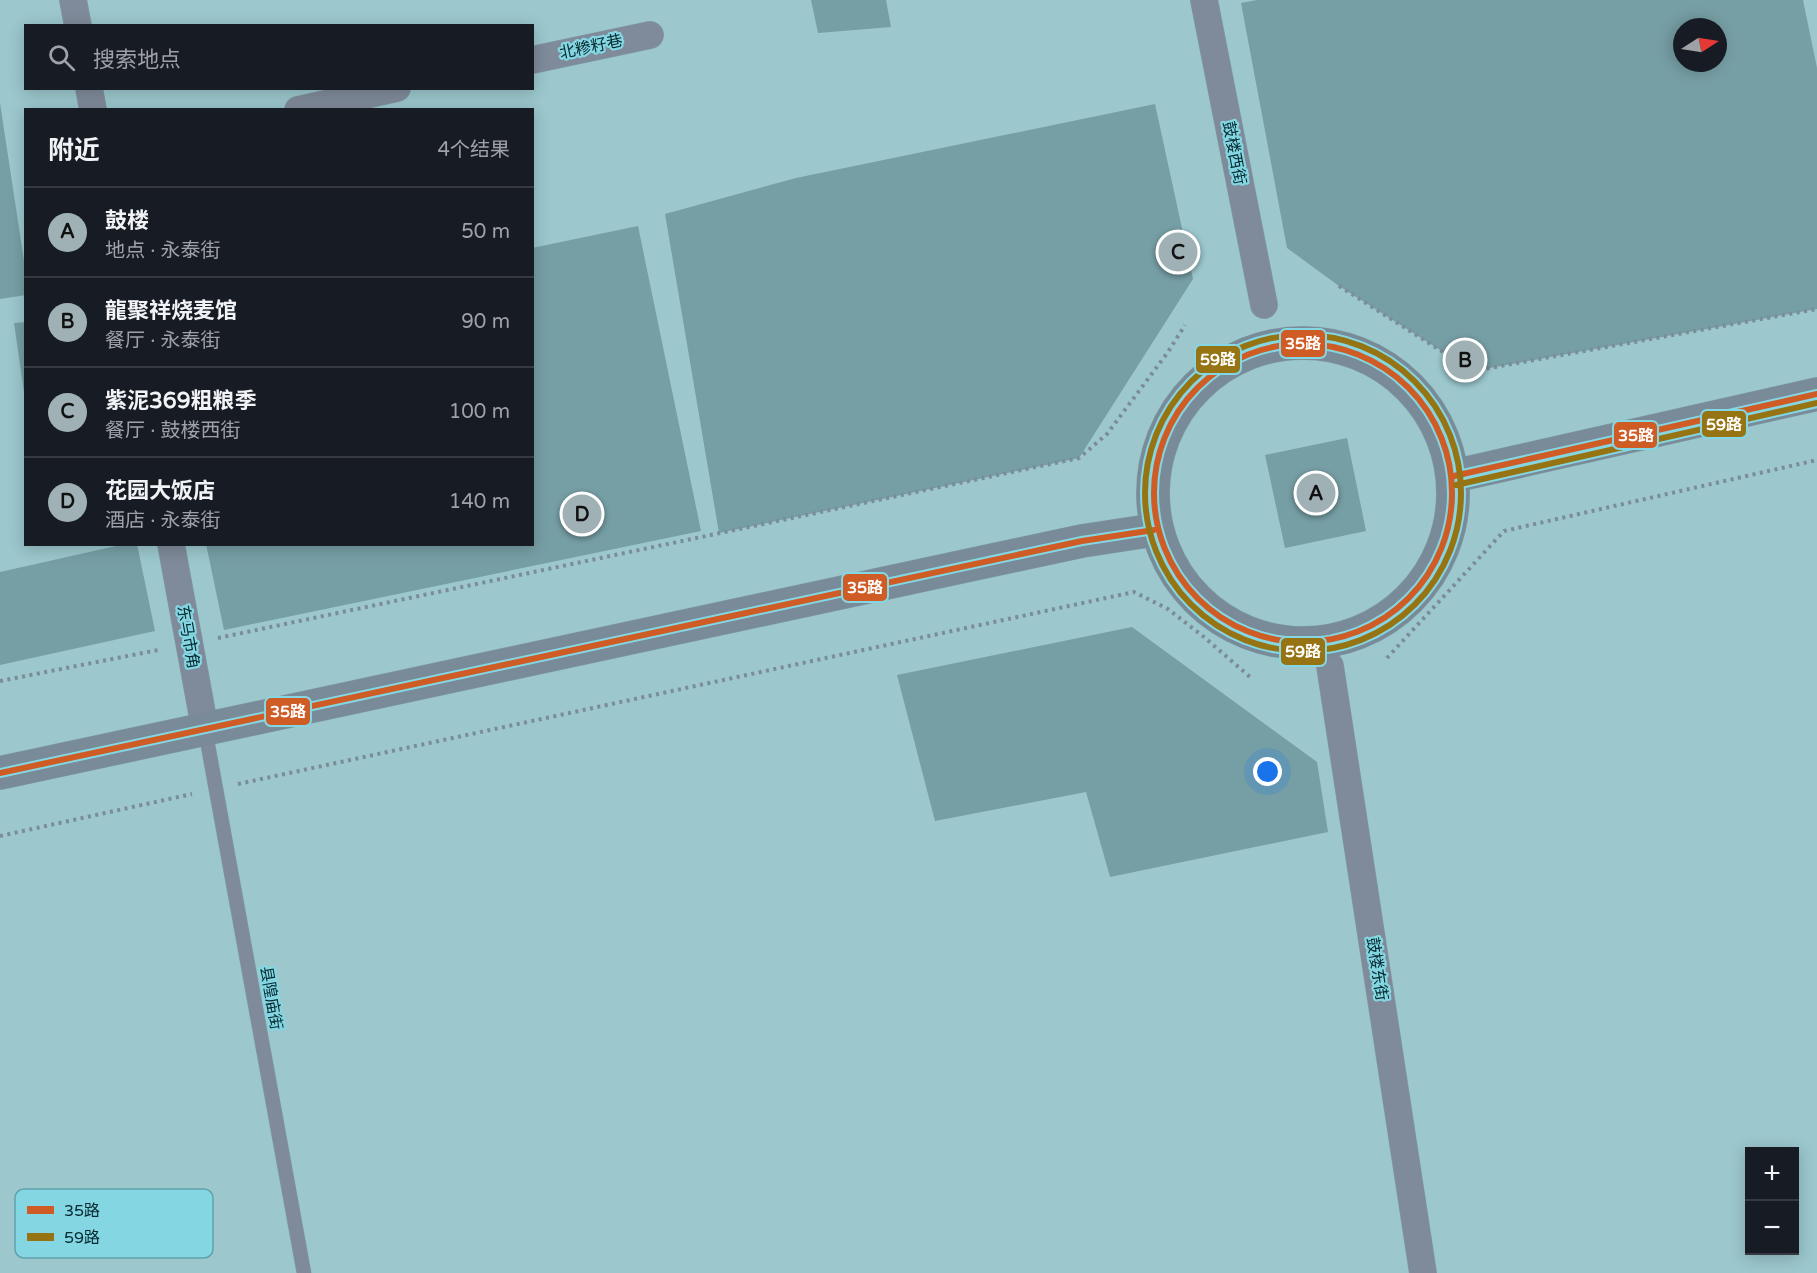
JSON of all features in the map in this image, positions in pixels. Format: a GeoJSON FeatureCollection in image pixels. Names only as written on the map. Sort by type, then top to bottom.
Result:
{"type":"FeatureCollection","features":[{"type":"Feature","properties":{"kind":"main road"},"geometry":{"type":"LineString","coordinates":[[1313,342],[1369,356],[1416,392],[1447,448],[1454,476],[1452,506],[1443,543],[1428,574],[1405,606],[1372,627],[1340,639],[1310,643],[1281,642],[1249,631],[1216,615],[1193,597],[1171,571],[1154,530],[1153,483],[1172,418],[1204,379],[1249,352],[1313,342]]}},
{"type":"Feature","properties":{"kind":"main road"},"geometry":{"type":"LineString","coordinates":[[1454,476],[1817,394]]}},
{"type":"Feature","properties":{"kind":"main road"},"geometry":{"type":"LineString","coordinates":[[0,772],[1070,544],[1154,530]]}},
{"type":"Feature","properties":{"kind":"street"},"geometry":{"type":"LineString","coordinates":[[73,0],[78,24]]}},
{"type":"Feature","properties":{"kind":"street","name":"鼓楼西街"},"geometry":{"type":"LineString","coordinates":[[1204,0],[1264,305]]}},
{"type":"Feature","properties":{"kind":"street","name":"北糁籽巷"},"geometry":{"type":"LineString","coordinates":[[534,60],[650,35]]}},
{"type":"Feature","properties":{"kind":"street"},"geometry":{"type":"LineString","coordinates":[[89,90],[93,108]]}},
{"type":"Feature","properties":{"kind":"street"},"geometry":{"type":"LineString","coordinates":[[307,108],[388,90]]}},
{"type":"Feature","properties":{"kind":"street","name":"东马市角"},"geometry":{"type":"LineString","coordinates":[[171,546],[205,729]]}},
{"type":"Feature","properties":{"kind":"street","name":"鼓楼东街"},"geometry":{"type":"LineString","coordinates":[[1330,666],[1423,1273]]}},
{"type":"Feature","properties":{"kind":"lane","name":"县隍庙街"},"geometry":{"type":"LineString","coordinates":[[205,729],[304,1273]]}},
{"type":"Feature","properties":{"kind":"path"},"geometry":{"type":"LineString","coordinates":[[1340,286],[1473,371],[1817,309]]}},
{"type":"Feature","properties":{"kind":"path"},"geometry":{"type":"LineString","coordinates":[[0,681],[189,644],[1079,458],[1107,434],[1168,352],[1185,325]]}},
{"type":"Feature","properties":{"kind":"path"},"geometry":{"type":"LineString","coordinates":[[1388,658],[1504,531],[1817,460]]}},
{"type":"Feature","properties":{"kind":"path"},"geometry":{"type":"LineString","coordinates":[[0,836],[1134,592],[1168,609],[1250,677]]}},
{"type":"Feature","properties":{"kind":"building"},"geometry":{"type":"Polygon","coordinates":[[[811,0],[886,0],[891,27],[818,33],[811,0]]]}},
{"type":"Feature","properties":{"kind":"building"},"geometry":{"type":"Polygon","coordinates":[[[1257,0],[1803,0],[1817,68],[1817,309],[1473,371],[1339,286],[1287,248],[1241,3],[1257,0]]]}},
{"type":"Feature","properties":{"kind":"building"},"geometry":{"type":"Polygon","coordinates":[[[0,103],[24,261],[24,295],[0,299],[0,103]]]}},
{"type":"Feature","properties":{"kind":"building"},"geometry":{"type":"Polygon","coordinates":[[[1155,104],[1193,279],[1079,458],[719,533],[665,214],[796,178],[1155,104]]]}},
{"type":"Feature","properties":{"kind":"building"},"geometry":{"type":"Polygon","coordinates":[[[638,226],[701,531],[224,630],[206,546],[534,546],[534,248],[638,226]]]}},
{"type":"Feature","properties":{"kind":"building"},"geometry":{"type":"Polygon","coordinates":[[[24,322],[24,392],[14,323],[24,322]]]}},
{"type":"Feature","properties":{"kind":"building"},"geometry":{"type":"Polygon","coordinates":[[[1347,438],[1366,531],[1285,548],[1265,455],[1347,438]]]}},
{"type":"Feature","properties":{"kind":"building"},"geometry":{"type":"Polygon","coordinates":[[[116,546],[137,546],[155,631],[0,665],[0,572],[116,546]]]}},
{"type":"Feature","properties":{"kind":"building"},"geometry":{"type":"Polygon","coordinates":[[[1132,627],[1317,762],[1328,832],[1110,877],[1086,792],[935,821],[897,675],[1132,627]]]}},
{"type":"Feature","properties":{"kind":"transit line","name":"59路"},"geometry":{"type":"LineString","coordinates":[[1287,335],[1319,335],[1349,341],[1378,353],[1404,370],[1426,392],[1443,418],[1455,447],[1461,477],[1461,493],[1461,509],[1455,539],[1443,568],[1426,594],[1404,616],[1378,633],[1349,645],[1319,651],[1287,651],[1257,645],[1228,633],[1202,616],[1180,594],[1163,568],[1151,539],[1145,509],[1145,477],[1151,447],[1163,418],[1180,392],[1202,370],[1228,353],[1257,341],[1287,335]]}},
{"type":"Feature","properties":{"kind":"transit line","name":"35路"},"geometry":{"type":"LineString","coordinates":[[1288,344],[1318,344],[1346,350],[1373,361],[1398,377],[1419,398],[1435,423],[1446,450],[1452,478],[1452,493],[1450,522],[1435,563],[1419,588],[1398,609],[1373,625],[1346,636],[1318,642],[1288,642],[1260,636],[1233,625],[1208,609],[1187,588],[1171,563],[1160,536],[1154,508],[1154,478],[1160,450],[1171,423],[1187,398],[1208,377],[1233,361],[1260,350],[1288,344]]}},
{"type":"Feature","properties":{"kind":"transit line","name":"35路"},"geometry":{"type":"LineString","coordinates":[[1454,476],[1817,394]]}},
{"type":"Feature","properties":{"kind":"transit line","name":"59路"},"geometry":{"type":"LineString","coordinates":[[1456,485],[1817,403]]}},
{"type":"Feature","properties":{"kind":"transit line","name":"35路"},"geometry":{"type":"LineString","coordinates":[[0,773],[1082,541],[1154,530]]}},
{"type":"Feature","properties":{"kind":"place","name":"紫泥369粗粮季"},"geometry":{"type":"Point","coordinates":[1178,252]}},
{"type":"Feature","properties":{"kind":"place","name":"龍聚祥烧麦馆"},"geometry":{"type":"Point","coordinates":[1465,360]}},
{"type":"Feature","properties":{"kind":"place","name":"鼓楼"},"geometry":{"type":"Point","coordinates":[1316,493]}},
{"type":"Feature","properties":{"kind":"place","name":"花园大饭店"},"geometry":{"type":"Point","coordinates":[582,514]}}]}
